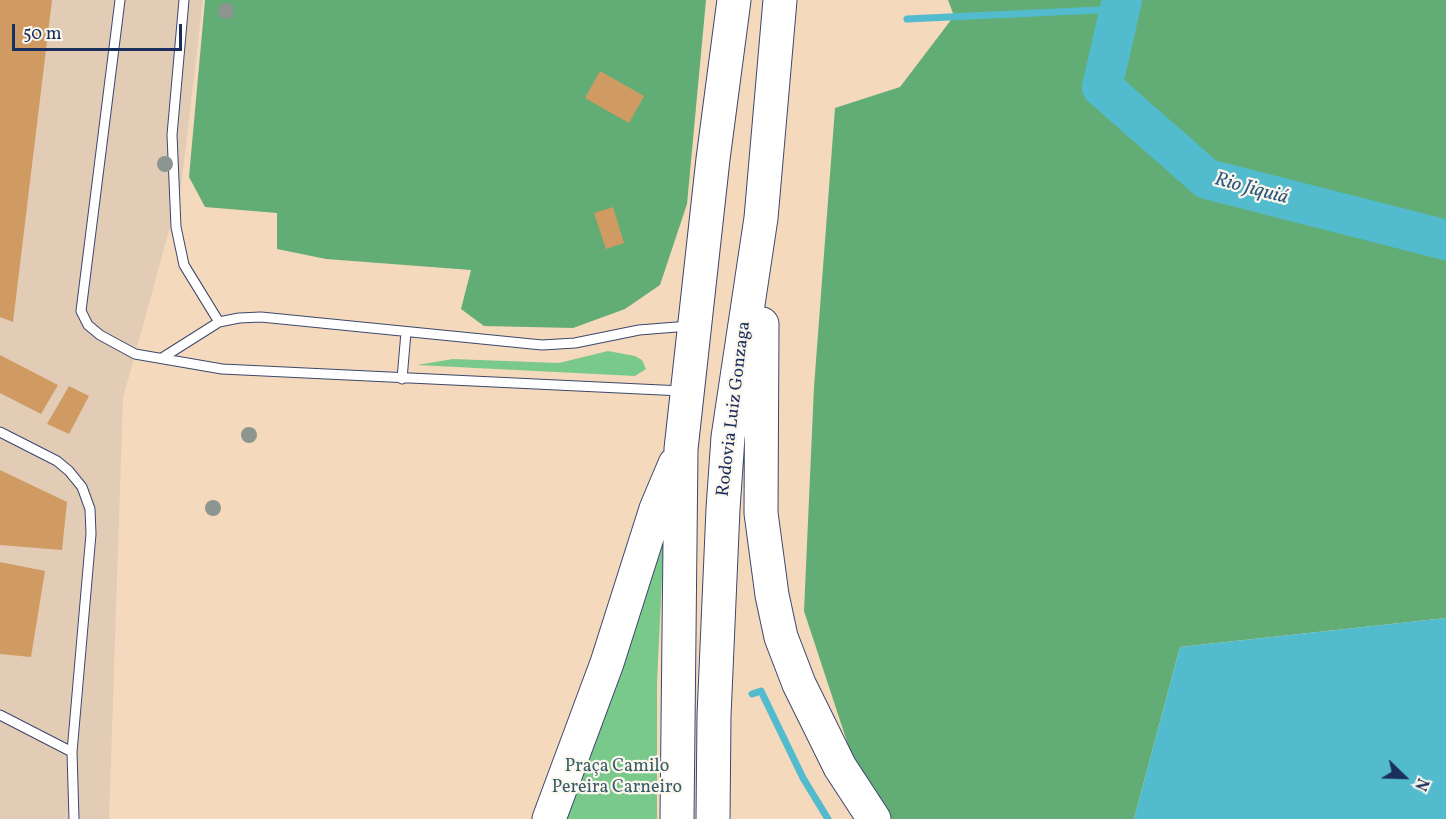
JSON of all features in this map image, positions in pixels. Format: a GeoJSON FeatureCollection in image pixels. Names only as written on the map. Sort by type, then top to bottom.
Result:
{"type":"FeatureCollection","features":[{"type":"Feature","properties":{"kind":"highway"},"geometry":{"type":"LineString","coordinates":[[677,819],[681,449],[713,159],[734,0]]}},
{"type":"Feature","properties":{"kind":"highway","name":"Rodovia Luiz Gonzaga"},"geometry":{"type":"LineString","coordinates":[[713,819],[715,693],[728,437],[761,218],[780,0]]}},
{"type":"Feature","properties":{"kind":"highway"},"geometry":{"type":"LineString","coordinates":[[761,218],[761,513],[772,595],[781,637],[799,684],[840,767],[874,819]]}},
{"type":"Feature","properties":{"kind":"highway"},"geometry":{"type":"LineString","coordinates":[[549,819],[607,663],[656,509],[681,449]]}},
{"type":"Feature","properties":{"kind":"lane"},"geometry":{"type":"LineString","coordinates":[[120,0],[81,311],[88,325],[100,336],[135,354],[222,369],[687,392]]}},
{"type":"Feature","properties":{"kind":"lane"},"geometry":{"type":"LineString","coordinates":[[184,0],[172,135],[176,227],[184,265],[219,321]]}},
{"type":"Feature","properties":{"kind":"lane"},"geometry":{"type":"LineString","coordinates":[[162,358],[219,321],[239,318],[261,317],[542,345],[575,343],[639,330],[695,326]]}},
{"type":"Feature","properties":{"kind":"lane"},"geometry":{"type":"LineString","coordinates":[[402,379],[406,332]]}},
{"type":"Feature","properties":{"kind":"lane"},"geometry":{"type":"LineString","coordinates":[[0,432],[63,466],[82,488],[90,509],[91,534],[72,752],[74,819]]}},
{"type":"Feature","properties":{"kind":"lane"},"geometry":{"type":"LineString","coordinates":[[0,715],[72,752]]}},
{"type":"Feature","properties":{"kind":"shaded area"},"geometry":{"type":"Polygon","coordinates":[[[0,0],[203,0],[181,187],[123,398],[109,819],[0,819],[0,0]]]}},
{"type":"Feature","properties":{"kind":"green space"},"geometry":{"type":"Polygon","coordinates":[[[205,0],[706,0],[687,204],[660,285],[625,309],[573,328],[484,326],[461,309],[471,270],[326,259],[277,249],[277,213],[205,207],[189,177],[205,0]]]}},
{"type":"Feature","properties":{"kind":"green space"},"geometry":{"type":"Polygon","coordinates":[[[948,0],[1446,0],[1446,618],[1180,647],[1134,819],[892,819],[858,775],[804,611],[814,387],[835,108],[900,87],[954,16],[948,0]]]}},
{"type":"Feature","properties":{"kind":"green space"},"geometry":{"type":"Polygon","coordinates":[[[608,351],[635,356],[642,360],[646,369],[635,376],[417,365],[453,359],[559,363],[608,351]]]}},
{"type":"Feature","properties":{"kind":"green space","name":"Praça Camilo Pereira Carneiro"},"geometry":{"type":"Polygon","coordinates":[[[666,494],[657,682],[657,819],[556,819],[666,494]]]}},
{"type":"Feature","properties":{"kind":"water"},"geometry":{"type":"Polygon","coordinates":[[[1446,618],[1446,819],[1134,819],[1180,647],[1446,618]]]}},
{"type":"Feature","properties":{"kind":"building"},"geometry":{"type":"Polygon","coordinates":[[[0,0],[52,0],[13,322],[0,317],[0,0]]]}},
{"type":"Feature","properties":{"kind":"building"},"geometry":{"type":"Polygon","coordinates":[[[600,71],[644,96],[629,123],[585,98],[600,71]]]}},
{"type":"Feature","properties":{"kind":"building"},"geometry":{"type":"Polygon","coordinates":[[[613,207],[624,243],[606,249],[594,213],[613,207]]]}},
{"type":"Feature","properties":{"kind":"building"},"geometry":{"type":"Polygon","coordinates":[[[0,355],[58,385],[41,414],[0,393],[0,355]]]}},
{"type":"Feature","properties":{"kind":"building"},"geometry":{"type":"Polygon","coordinates":[[[69,386],[89,396],[69,434],[47,424],[69,386]]]}},
{"type":"Feature","properties":{"kind":"building"},"geometry":{"type":"Polygon","coordinates":[[[0,470],[67,502],[62,550],[0,545],[0,470]]]}},
{"type":"Feature","properties":{"kind":"building"},"geometry":{"type":"Polygon","coordinates":[[[0,562],[45,571],[31,657],[0,654],[0,562]]]}},
{"type":"Feature","properties":{"kind":"waterway","name":"Rio Jiquiá"},"geometry":{"type":"LineString","coordinates":[[1122,0],[1102,87],[1207,179],[1446,240]]}},
{"type":"Feature","properties":{"kind":"waterway"},"geometry":{"type":"LineString","coordinates":[[907,19],[1120,9]]}},
{"type":"Feature","properties":{"kind":"waterway"},"geometry":{"type":"LineString","coordinates":[[752,694],[761,691],[803,778],[828,819]]}}]}
